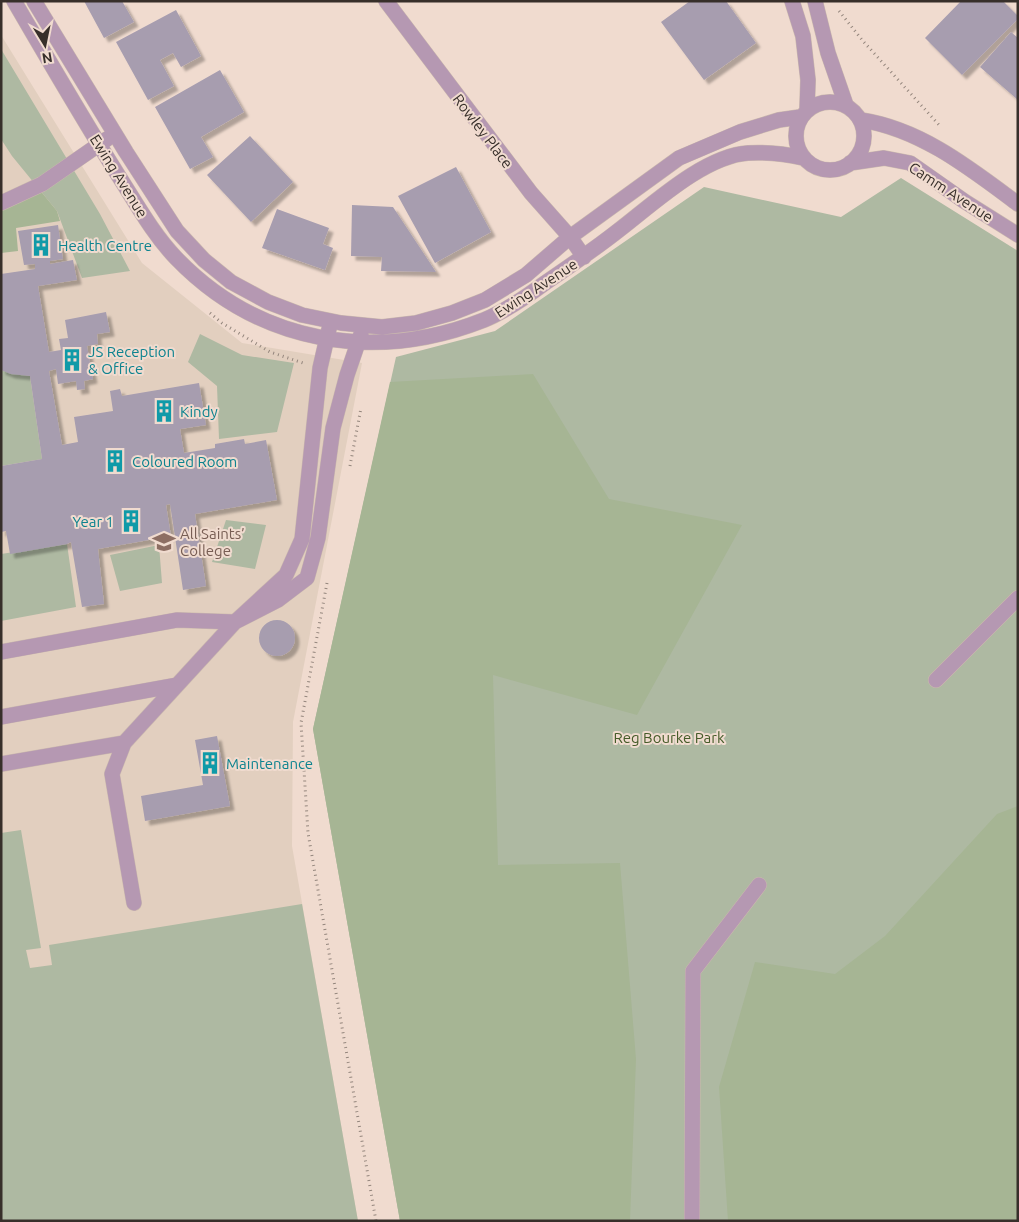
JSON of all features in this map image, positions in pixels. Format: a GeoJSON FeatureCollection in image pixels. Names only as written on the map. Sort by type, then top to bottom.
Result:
{"type":"FeatureCollection","features":[{"type":"Feature","properties":{"kind":"street","name":"Ewing Avenue"},"geometry":{"type":"LineString","coordinates":[[14,1],[146,219],[176,258],[204,284],[224,298],[264,320],[298,332],[327,339],[383,343],[423,338],[455,330],[486,319],[522,299],[584,257],[688,177],[722,159],[746,153],[787,154],[803,158]]}},
{"type":"Feature","properties":{"kind":"street","name":"Ewing Avenue"},"geometry":{"type":"LineString","coordinates":[[34,1],[177,231],[204,260],[231,282],[268,302],[302,315],[331,321],[382,327],[416,323],[452,313],[485,300],[526,275],[570,237],[679,158],[740,132],[804,114]]}},
{"type":"Feature","properties":{"kind":"street","name":"Rowley Place"},"geometry":{"type":"LineString","coordinates":[[386,1],[531,193],[570,237],[584,257]]}},
{"type":"Feature","properties":{"kind":"street"},"geometry":{"type":"LineString","coordinates":[[792,1],[804,36],[808,80],[804,114]]}},
{"type":"Feature","properties":{"kind":"street"},"geometry":{"type":"LineString","coordinates":[[815,1],[828,53],[846,105]]}},
{"type":"Feature","properties":{"kind":"street"},"geometry":{"type":"LineString","coordinates":[[826,101],[846,105],[861,120],[865,132],[864,144],[859,155],[850,164],[831,170],[816,167],[803,158],[798,148],[796,127],[804,114],[816,104],[826,101]]}},
{"type":"Feature","properties":{"kind":"street","name":"Camm Avenue"},"geometry":{"type":"LineString","coordinates":[[861,120],[883,123],[955,158],[1018,204]]}},
{"type":"Feature","properties":{"kind":"street"},"geometry":{"type":"LineString","coordinates":[[1,203],[42,184],[115,134]]}},
{"type":"Feature","properties":{"kind":"street","name":"Camm Avenue"},"geometry":{"type":"LineString","coordinates":[[850,164],[884,158],[910,163],[964,201],[1018,235]]}},
{"type":"Feature","properties":{"kind":"street"},"geometry":{"type":"LineString","coordinates":[[134,903],[112,774],[124,743],[235,622],[286,575],[302,539],[320,368],[331,321]]}},
{"type":"Feature","properties":{"kind":"street"},"geometry":{"type":"LineString","coordinates":[[1,652],[177,620],[235,622],[278,600],[307,578],[318,538],[333,428],[363,325]]}},
{"type":"Feature","properties":{"kind":"street"},"geometry":{"type":"LineString","coordinates":[[936,680],[1018,598]]}},
{"type":"Feature","properties":{"kind":"street"},"geometry":{"type":"LineString","coordinates":[[1,716],[177,685]]}},
{"type":"Feature","properties":{"kind":"street"},"geometry":{"type":"LineString","coordinates":[[1,764],[124,743]]}},
{"type":"Feature","properties":{"kind":"street"},"geometry":{"type":"LineString","coordinates":[[692,1221],[693,971],[759,885]]}},
{"type":"Feature","properties":{"kind":"path"},"geometry":{"type":"LineString","coordinates":[[837,8],[863,41],[941,127]]}},
{"type":"Feature","properties":{"kind":"path"},"geometry":{"type":"LineString","coordinates":[[348,473],[361,406]]}},
{"type":"Feature","properties":{"kind":"path"},"geometry":{"type":"LineString","coordinates":[[328,579],[301,723],[308,833],[376,1221]]}},
{"type":"Feature","properties":{"kind":"shaded area","name":"All Saints’ College"},"geometry":{"type":"Polygon","coordinates":[[[1,35],[142,263],[242,343],[362,363],[293,722],[292,846],[358,1221],[1,1221],[1,35]]]}},
{"type":"Feature","properties":{"kind":"green space"},"geometry":{"type":"Polygon","coordinates":[[[1,49],[100,214],[130,271],[82,278],[57,211],[12,156],[1,139],[1,49]]]}},
{"type":"Feature","properties":{"kind":"green space","name":"Reg Bourke Park"},"geometry":{"type":"Polygon","coordinates":[[[901,178],[1018,251],[1018,1221],[400,1221],[313,729],[396,357],[495,331],[704,187],[841,217],[901,178]]]}},
{"type":"Feature","properties":{"kind":"green space"},"geometry":{"type":"Polygon","coordinates":[[[39,189],[57,211],[60,221],[16,228],[18,251],[1,253],[1,208],[39,189]]]}},
{"type":"Feature","properties":{"kind":"green space"},"geometry":{"type":"Polygon","coordinates":[[[200,334],[242,355],[294,363],[277,432],[219,439],[217,386],[188,362],[200,334]]]}},
{"type":"Feature","properties":{"kind":"green space"},"geometry":{"type":"Polygon","coordinates":[[[1,370],[30,376],[42,459],[1,466],[1,370]]]}},
{"type":"Feature","properties":{"kind":"green space"},"geometry":{"type":"Polygon","coordinates":[[[533,374],[609,499],[742,525],[637,715],[493,675],[498,865],[620,863],[636,1059],[630,1221],[400,1221],[313,729],[390,382],[533,374]]]}},
{"type":"Feature","properties":{"kind":"green space"},"geometry":{"type":"Polygon","coordinates":[[[226,520],[266,525],[255,569],[212,562],[226,520]]]}},
{"type":"Feature","properties":{"kind":"green space"},"geometry":{"type":"Polygon","coordinates":[[[67,544],[76,607],[1,621],[1,554],[67,544]]]}},
{"type":"Feature","properties":{"kind":"green space"},"geometry":{"type":"Polygon","coordinates":[[[159,545],[162,583],[120,591],[110,555],[159,545]]]}},
{"type":"Feature","properties":{"kind":"green space"},"geometry":{"type":"Polygon","coordinates":[[[1018,806],[1018,1221],[728,1221],[719,1087],[755,962],[835,974],[885,936],[997,814],[1018,806]]]}},
{"type":"Feature","properties":{"kind":"green space"},"geometry":{"type":"Polygon","coordinates":[[[21,830],[41,948],[26,950],[30,968],[52,965],[49,945],[302,904],[358,1221],[1,1221],[1,833],[21,830]]]}},
{"type":"Feature","properties":{"kind":"building"},"geometry":{"type":"Polygon","coordinates":[[[84,1],[122,1],[134,22],[104,38],[84,1]]]}},
{"type":"Feature","properties":{"kind":"building"},"geometry":{"type":"Polygon","coordinates":[[[690,1],[726,1],[756,43],[704,80],[661,22],[690,1]]]}},
{"type":"Feature","properties":{"kind":"building"},"geometry":{"type":"Polygon","coordinates":[[[961,1],[1003,1],[1018,16],[1018,19],[962,75],[925,38],[961,1]]]}},
{"type":"Feature","properties":{"kind":"building"},"geometry":{"type":"Polygon","coordinates":[[[176,10],[201,56],[181,67],[173,53],[160,60],[174,86],[148,100],[116,42],[176,10]]]}},
{"type":"Feature","properties":{"kind":"building"},"geometry":{"type":"Polygon","coordinates":[[[1011,32],[1018,38],[1018,100],[980,67],[1011,32]]]}},
{"type":"Feature","properties":{"kind":"building"},"geometry":{"type":"Polygon","coordinates":[[[220,70],[244,112],[201,137],[213,157],[190,169],[155,107],[220,70]]]}},
{"type":"Feature","properties":{"kind":"building"},"geometry":{"type":"Polygon","coordinates":[[[250,136],[293,182],[251,222],[207,175],[250,136]]]}},
{"type":"Feature","properties":{"kind":"building"},"geometry":{"type":"Polygon","coordinates":[[[456,167],[491,232],[435,263],[398,196],[456,167]]]}},
{"type":"Feature","properties":{"kind":"building"},"geometry":{"type":"Polygon","coordinates":[[[352,205],[393,207],[436,272],[381,271],[382,257],[351,256],[352,205]]]}},
{"type":"Feature","properties":{"kind":"building"},"geometry":{"type":"Polygon","coordinates":[[[277,209],[329,228],[323,244],[333,248],[325,270],[262,248],[277,209]]]}},
{"type":"Feature","properties":{"kind":"building"},"geometry":{"type":"Polygon","coordinates":[[[58,225],[63,259],[50,261],[50,264],[73,260],[77,280],[38,286],[49,352],[61,350],[59,339],[68,338],[65,320],[106,312],[110,332],[97,334],[98,344],[87,346],[93,379],[84,381],[85,389],[77,390],[76,381],[58,384],[56,369],[49,371],[62,445],[78,442],[74,417],[113,411],[110,391],[120,389],[122,396],[199,383],[206,425],[180,429],[184,453],[215,448],[215,444],[244,439],[245,444],[266,440],[277,500],[195,514],[206,586],[183,590],[170,504],[166,505],[171,536],[98,549],[104,604],[82,607],[71,542],[10,554],[6,531],[1,532],[1,466],[42,459],[30,376],[11,374],[1,370],[1,274],[35,269],[35,264],[24,265],[18,231],[58,225]]]}},
{"type":"Feature","properties":{"kind":"building"},"geometry":{"type":"Polygon","coordinates":[[[277,620],[284,621],[290,625],[294,631],[294,645],[290,651],[284,655],[277,656],[270,655],[264,651],[260,645],[259,638],[260,631],[264,625],[270,621],[277,620]]]}},
{"type":"Feature","properties":{"kind":"building","name":"Maintenance"},"geometry":{"type":"Polygon","coordinates":[[[217,736],[230,806],[145,821],[141,796],[203,785],[195,740],[217,736]]]}},
{"type":"Feature","properties":{"kind":"place","name":"Health Centre"},"geometry":{"type":"Point","coordinates":[41,245]}},
{"type":"Feature","properties":{"kind":"place","name":"JS Reception & Office"},"geometry":{"type":"Point","coordinates":[72,360]}},
{"type":"Feature","properties":{"kind":"place","name":"Kindy"},"geometry":{"type":"Point","coordinates":[164,411]}},
{"type":"Feature","properties":{"kind":"place","name":"Coloured Room"},"geometry":{"type":"Point","coordinates":[115,461]}},
{"type":"Feature","properties":{"kind":"place","name":"Year 1"},"geometry":{"type":"Point","coordinates":[131,521]}},
{"type":"Feature","properties":{"kind":"place","name":"All Saints’ College"},"geometry":{"type":"Point","coordinates":[164,542]}},
{"type":"Feature","properties":{"kind":"place","name":"Maintenance"},"geometry":{"type":"Point","coordinates":[210,763]}}]}
